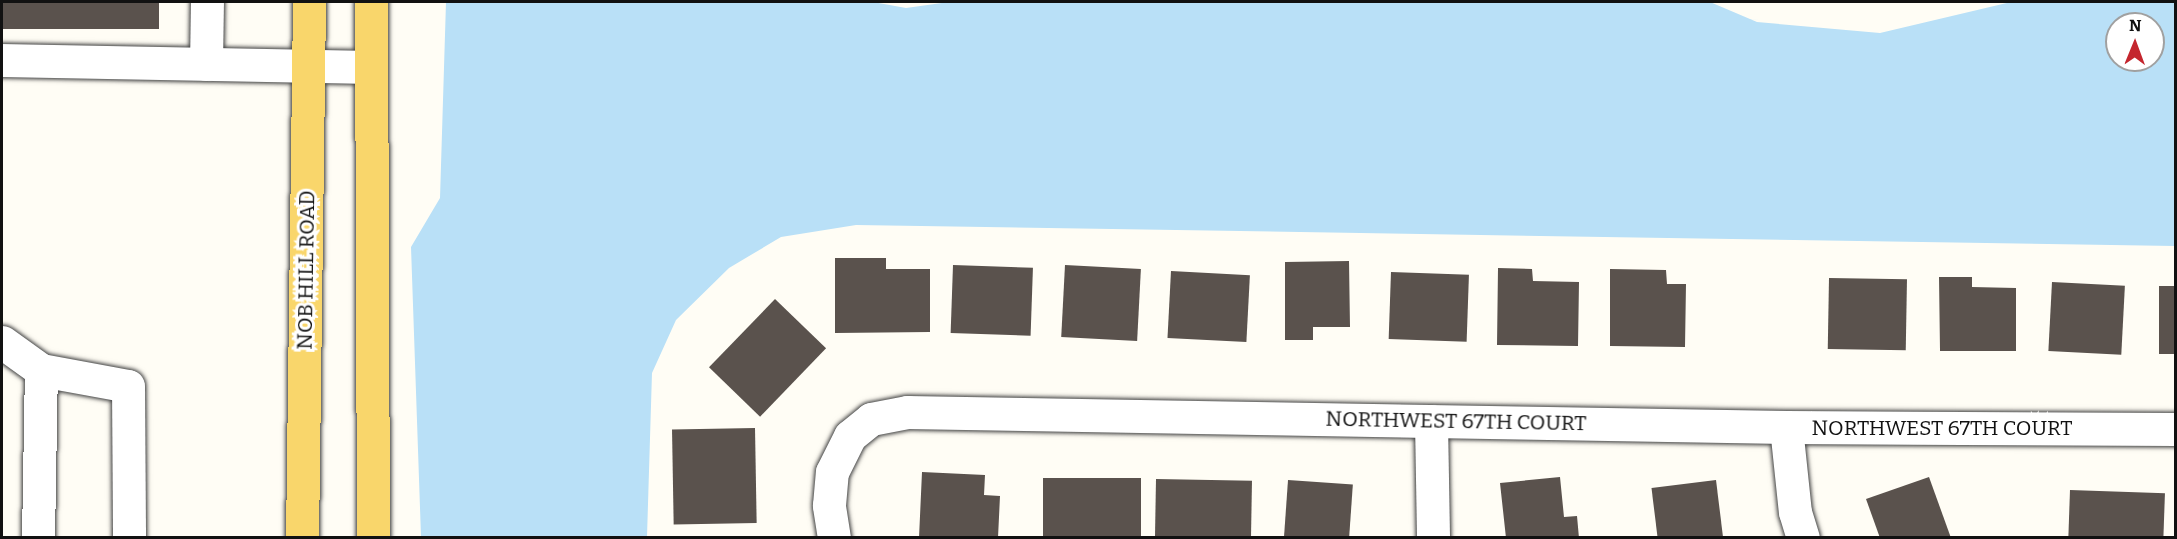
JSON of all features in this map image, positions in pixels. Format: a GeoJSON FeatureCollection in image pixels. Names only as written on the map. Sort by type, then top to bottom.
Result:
{"type":"FeatureCollection","features":[{"type":"Feature","properties":{"kind":"main road","name":"NOB HILL ROAD"},"geometry":{"type":"LineString","coordinates":[[302,537],[309,2]]}},
{"type":"Feature","properties":{"kind":"main road"},"geometry":{"type":"LineString","coordinates":[[371,2],[369,67],[373,537]]}},
{"type":"Feature","properties":{"kind":"street"},"geometry":{"type":"LineString","coordinates":[[206,64],[207,2]]}},
{"type":"Feature","properties":{"kind":"street"},"geometry":{"type":"LineString","coordinates":[[2,60],[369,67]]}},
{"type":"Feature","properties":{"kind":"street"},"geometry":{"type":"LineString","coordinates":[[2,342],[41,370],[128,386],[129,537]]}},
{"type":"Feature","properties":{"kind":"street"},"geometry":{"type":"LineString","coordinates":[[38,537],[41,370]]}},
{"type":"Feature","properties":{"kind":"street","name":"NORTHWEST 67TH COURT"},"geometry":{"type":"LineString","coordinates":[[834,537],[829,505],[832,472],[850,436],[871,419],[907,412],[1786,427],[2175,429]]}},
{"type":"Feature","properties":{"kind":"street"},"geometry":{"type":"LineString","coordinates":[[1431,421],[1433,537]]}},
{"type":"Feature","properties":{"kind":"street"},"geometry":{"type":"LineString","coordinates":[[1786,427],[1795,512],[1803,537]]}},
{"type":"Feature","properties":{"kind":"water"},"geometry":{"type":"Polygon","coordinates":[[[446,2],[873,2],[906,8],[949,2],[1710,2],[1757,22],[1880,33],[2011,2],[2175,2],[2175,246],[856,225],[781,237],[729,268],[676,320],[652,373],[647,537],[421,537],[411,247],[440,198],[446,2]]]}},
{"type":"Feature","properties":{"kind":"building"},"geometry":{"type":"Polygon","coordinates":[[[2,2],[159,2],[159,29],[2,29],[2,2]]]}},
{"type":"Feature","properties":{"kind":"building"},"geometry":{"type":"Polygon","coordinates":[[[835,258],[886,258],[886,269],[930,269],[930,332],[835,333],[835,258]]]}},
{"type":"Feature","properties":{"kind":"building"},"geometry":{"type":"Polygon","coordinates":[[[1349,261],[1350,327],[1313,327],[1313,340],[1285,340],[1285,262],[1349,261]]]}},
{"type":"Feature","properties":{"kind":"building"},"geometry":{"type":"Polygon","coordinates":[[[953,265],[1033,268],[1031,336],[951,333],[953,265]]]}},
{"type":"Feature","properties":{"kind":"building"},"geometry":{"type":"Polygon","coordinates":[[[1065,265],[1141,269],[1137,341],[1061,337],[1065,265]]]}},
{"type":"Feature","properties":{"kind":"building"},"geometry":{"type":"Polygon","coordinates":[[[1498,268],[1532,269],[1533,281],[1579,282],[1578,346],[1497,345],[1498,268]]]}},
{"type":"Feature","properties":{"kind":"building"},"geometry":{"type":"Polygon","coordinates":[[[1610,269],[1666,270],[1667,284],[1686,284],[1685,347],[1610,346],[1610,269]]]}},
{"type":"Feature","properties":{"kind":"building"},"geometry":{"type":"Polygon","coordinates":[[[1171,271],[1250,275],[1246,342],[1167,338],[1171,271]]]}},
{"type":"Feature","properties":{"kind":"building"},"geometry":{"type":"Polygon","coordinates":[[[1391,272],[1469,275],[1467,342],[1389,339],[1391,272]]]}},
{"type":"Feature","properties":{"kind":"building"},"geometry":{"type":"Polygon","coordinates":[[[1939,277],[1972,277],[1972,287],[2016,288],[2016,351],[1940,351],[1939,277]]]}},
{"type":"Feature","properties":{"kind":"building"},"geometry":{"type":"Polygon","coordinates":[[[1829,278],[1907,279],[1906,350],[1828,349],[1829,278]]]}},
{"type":"Feature","properties":{"kind":"building"},"geometry":{"type":"Polygon","coordinates":[[[2052,282],[2125,286],[2121,355],[2048,351],[2052,282]]]}},
{"type":"Feature","properties":{"kind":"building"},"geometry":{"type":"Polygon","coordinates":[[[2159,286],[2176,286],[2176,354],[2159,354],[2159,286]]]}},
{"type":"Feature","properties":{"kind":"building"},"geometry":{"type":"Polygon","coordinates":[[[775,299],[826,348],[760,417],[709,367],[775,299]]]}},
{"type":"Feature","properties":{"kind":"building"},"geometry":{"type":"Polygon","coordinates":[[[755,428],[757,523],[674,524],[672,429],[755,428]]]}},
{"type":"Feature","properties":{"kind":"building"},"geometry":{"type":"Polygon","coordinates":[[[922,472],[985,475],[984,495],[1000,496],[998,538],[919,538],[922,472]]]}},
{"type":"Feature","properties":{"kind":"building"},"geometry":{"type":"Polygon","coordinates":[[[1560,477],[1564,517],[1577,516],[1579,538],[1506,538],[1500,483],[1560,477]]]}},
{"type":"Feature","properties":{"kind":"building"},"geometry":{"type":"Polygon","coordinates":[[[1929,477],[1951,538],[1880,538],[1866,499],[1929,477]]]}},
{"type":"Feature","properties":{"kind":"building"},"geometry":{"type":"Polygon","coordinates":[[[1043,478],[1141,478],[1141,536],[1043,536],[1043,478]]]}},
{"type":"Feature","properties":{"kind":"building"},"geometry":{"type":"Polygon","coordinates":[[[1156,479],[1252,481],[1251,538],[1155,538],[1156,479]]]}},
{"type":"Feature","properties":{"kind":"building"},"geometry":{"type":"Polygon","coordinates":[[[1288,480],[1353,485],[1349,538],[1284,538],[1288,480]]]}},
{"type":"Feature","properties":{"kind":"building"},"geometry":{"type":"Polygon","coordinates":[[[1716,480],[1723,538],[1658,538],[1651,488],[1716,480]]]}},
{"type":"Feature","properties":{"kind":"building"},"geometry":{"type":"Polygon","coordinates":[[[2070,490],[2165,493],[2163,538],[2068,538],[2070,490]]]}}]}
